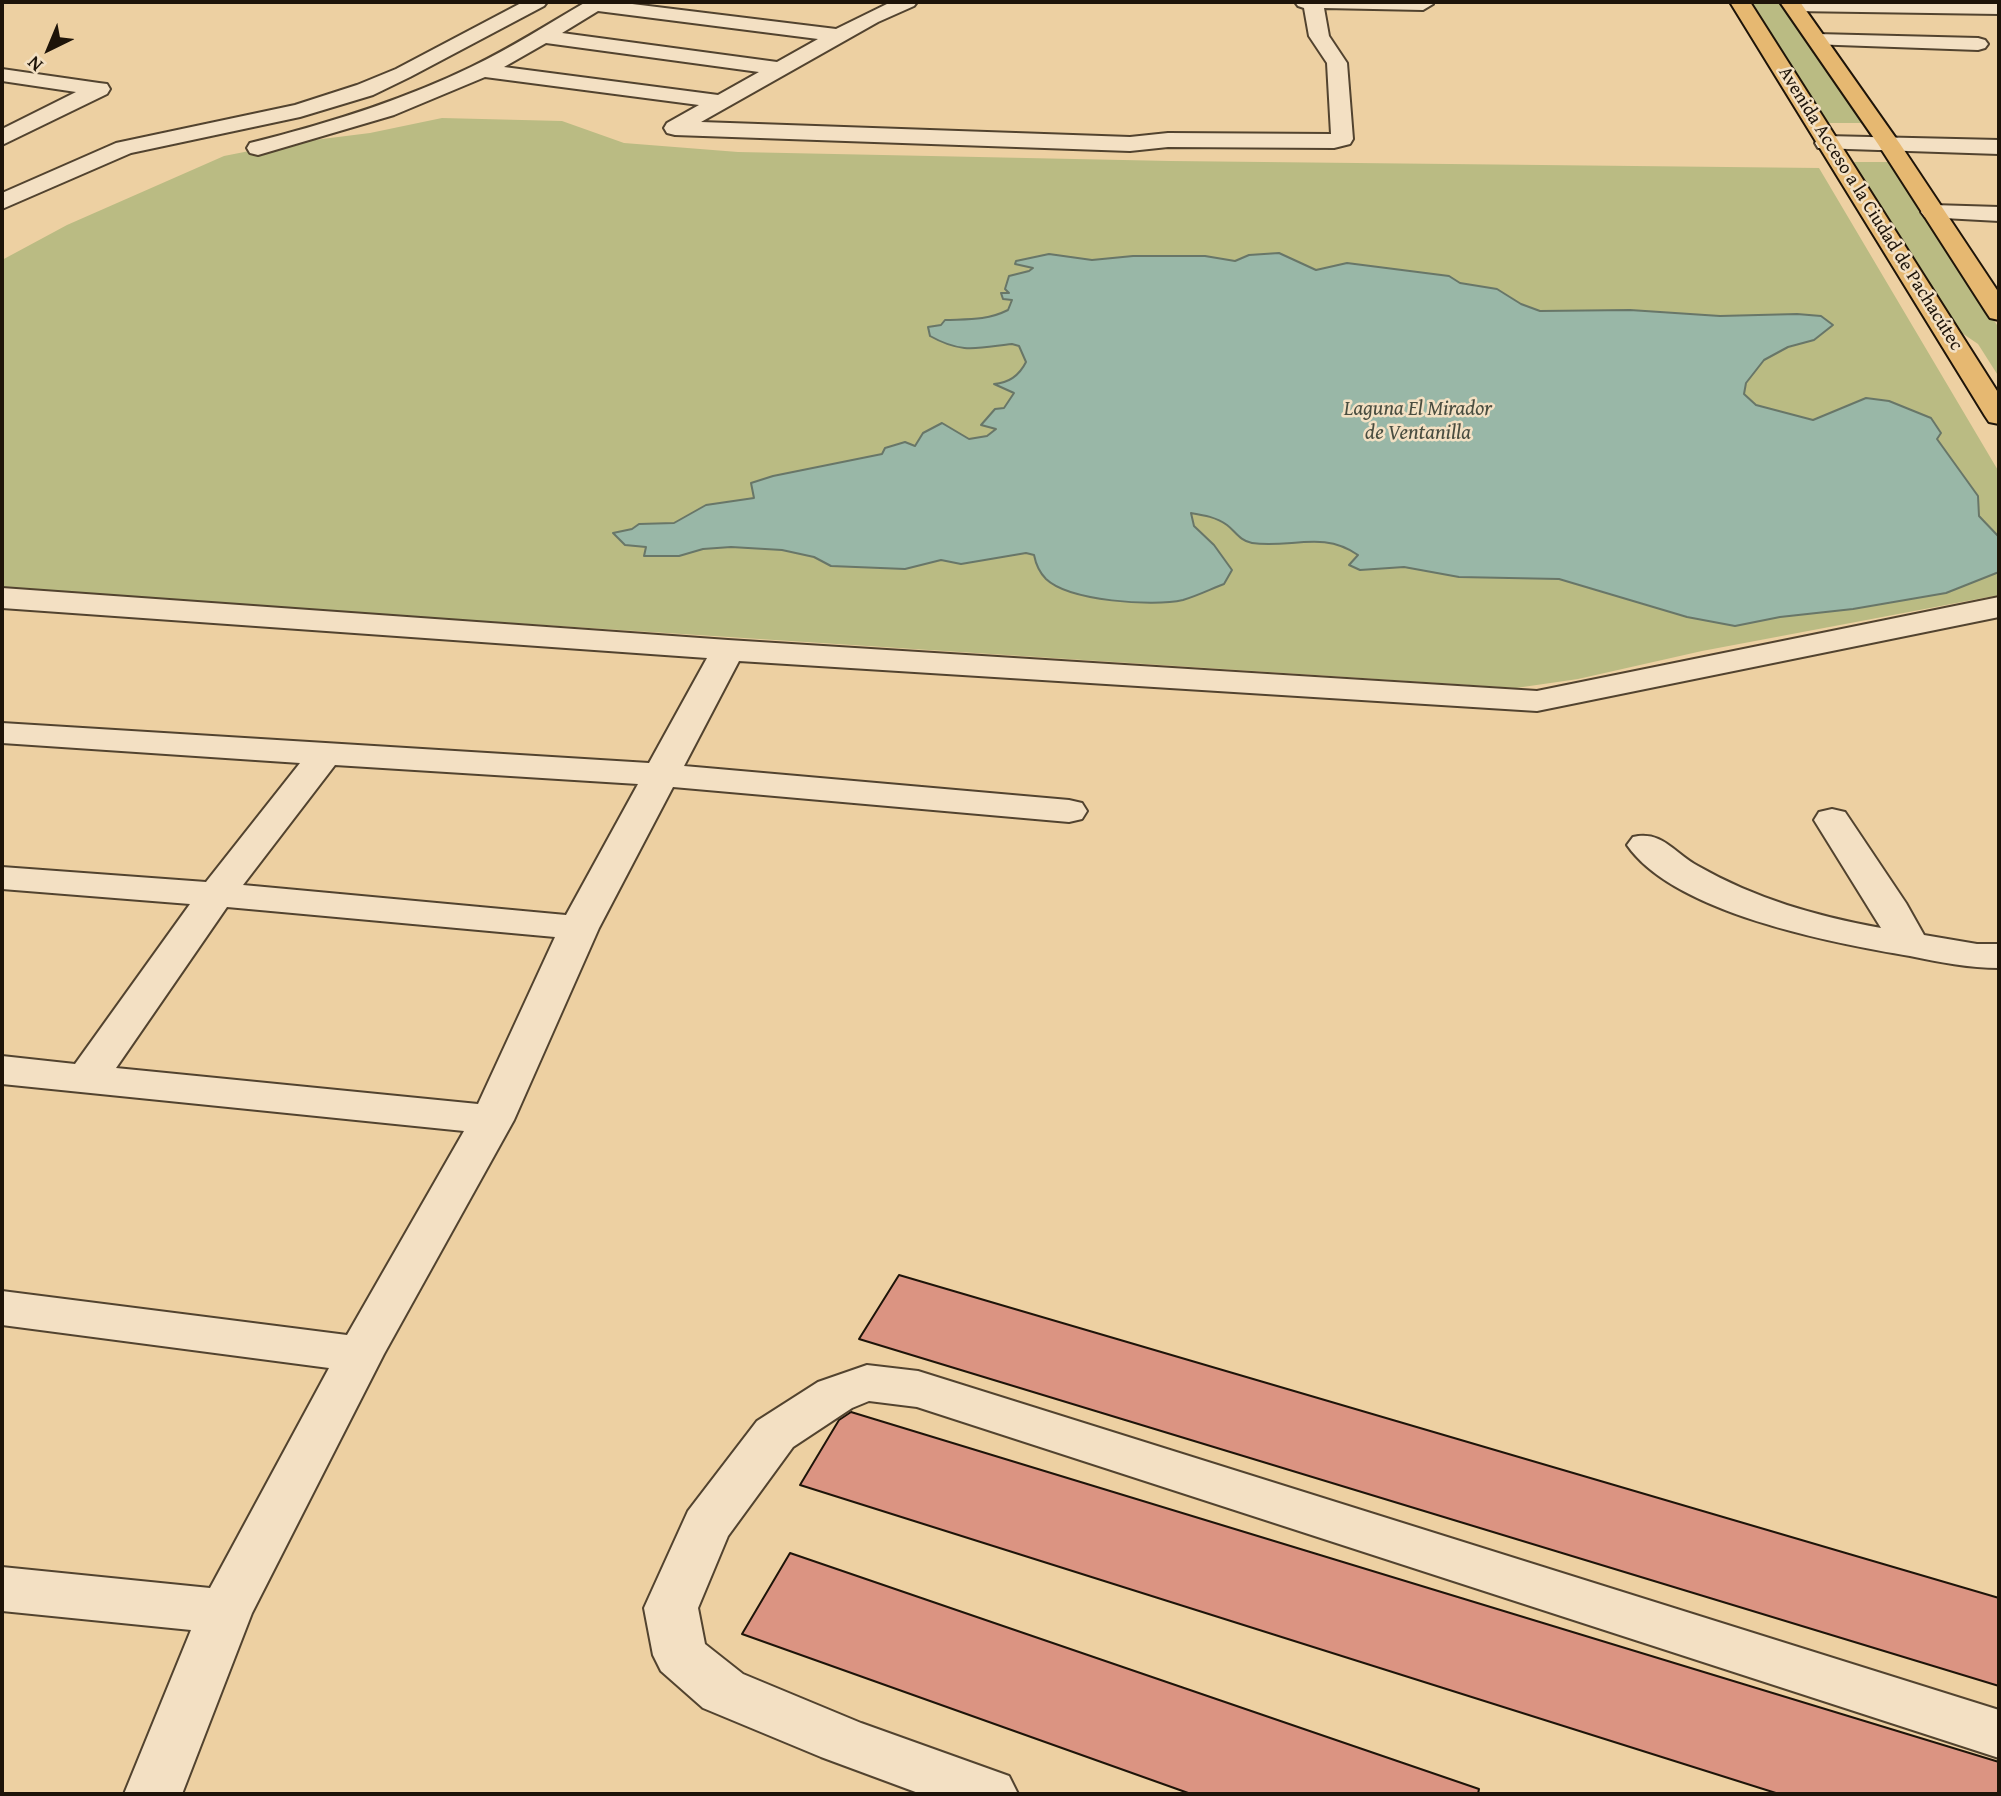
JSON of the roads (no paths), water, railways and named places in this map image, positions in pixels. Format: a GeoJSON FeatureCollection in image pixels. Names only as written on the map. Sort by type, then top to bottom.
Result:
{"type":"FeatureCollection","features":[{"type":"Feature","properties":{"kind":"main road","name":"Avenida Acceso a la Ciudad de Pachacútec"},"geometry":{"type":"LineString","coordinates":[[1735,3],[1991,388],[1999,416]]}},
{"type":"Feature","properties":{"kind":"main road","name":"Avenida Acceso a la Ciudad de Pachacútec"},"geometry":{"type":"LineString","coordinates":[[1791,3],[1889,144],[1999,312]]}},
{"type":"Feature","properties":{"kind":"street"},"geometry":{"type":"LineString","coordinates":[[2,202],[124,148],[300,110],[365,90],[403,74],[537,2]]}},
{"type":"Feature","properties":{"kind":"street"},"geometry":{"type":"LineString","coordinates":[[856,2],[901,4]]}},
{"type":"Feature","properties":{"kind":"street"},"geometry":{"type":"LineString","coordinates":[[1306,2],[1423,4]]}},
{"type":"Feature","properties":{"kind":"street"},"geometry":{"type":"LineString","coordinates":[[901,4],[675,128],[1130,144],[1168,140],[1334,141],[1342,139],[1337,63],[1319,36],[1313,2]]}},
{"type":"Feature","properties":{"kind":"street"},"geometry":{"type":"LineString","coordinates":[[258,148],[317,133],[409,102],[481,69],[597,3],[840,36]]}},
{"type":"Feature","properties":{"kind":"street"},"geometry":{"type":"LineString","coordinates":[[1791,3],[1999,8]]}},
{"type":"Feature","properties":{"kind":"street"},"geometry":{"type":"LineString","coordinates":[[1946,7],[1992,60]]}},
{"type":"Feature","properties":{"kind":"street"},"geometry":{"type":"LineString","coordinates":[[540,36],[780,69]]}},
{"type":"Feature","properties":{"kind":"street"},"geometry":{"type":"LineString","coordinates":[[1817,40],[1978,44]]}},
{"type":"Feature","properties":{"kind":"street"},"geometry":{"type":"LineString","coordinates":[[481,69],[722,102]]}},
{"type":"Feature","properties":{"kind":"street"},"geometry":{"type":"LineString","coordinates":[[2,75],[99,89],[2,138]]}},
{"type":"Feature","properties":{"kind":"street"},"geometry":{"type":"LineString","coordinates":[[2,122],[26,125]]}},
{"type":"Feature","properties":{"kind":"street"},"geometry":{"type":"LineString","coordinates":[[1826,143],[1999,147]]}},
{"type":"Feature","properties":{"kind":"street"},"geometry":{"type":"LineString","coordinates":[[1933,212],[1999,214]]}},
{"type":"Feature","properties":{"kind":"street"},"geometry":{"type":"LineString","coordinates":[[2,598],[728,650],[1537,701],[1999,607]]}},
{"type":"Feature","properties":{"kind":"street"},"geometry":{"type":"LineString","coordinates":[[153,1794],[225,1612],[360,1354],[492,1120],[579,928],[728,650]]}},
{"type":"Feature","properties":{"kind":"street"},"geometry":{"type":"LineString","coordinates":[[2,733],[662,775],[1069,811]]}},
{"type":"Feature","properties":{"kind":"street"},"geometry":{"type":"LineString","coordinates":[[87,1078],[216,894],[326,752]]}},
{"type":"Feature","properties":{"kind":"street"},"geometry":{"type":"LineString","coordinates":[[1832,820],[1887,903],[1909,944]]}},
{"type":"Feature","properties":{"kind":"street"},"geometry":{"type":"LineString","coordinates":[[1646,845],[1670,867],[1712,892],[1803,923],[1977,956],[1999,956]]}},
{"type":"Feature","properties":{"kind":"street"},"geometry":{"type":"LineString","coordinates":[[2,878],[216,894],[579,928]]}},
{"type":"Feature","properties":{"kind":"street"},"geometry":{"type":"LineString","coordinates":[[2,1070],[492,1120]]}},
{"type":"Feature","properties":{"kind":"street"},"geometry":{"type":"LineString","coordinates":[[2,1308],[360,1354]]}},
{"type":"Feature","properties":{"kind":"street"},"geometry":{"type":"LineString","coordinates":[[989,1794],[841,1740],[723,1692],[680,1655],[671,1608],[706,1526],[775,1434],[835,1395],[867,1383],[918,1389],[1999,1734]]}},
{"type":"Feature","properties":{"kind":"street"},"geometry":{"type":"LineString","coordinates":[[2,1589],[225,1612]]}},
{"type":"Feature","properties":{"kind":"water","name":"Laguna El Mirador de Ventanilla"},"geometry":{"type":"Polygon","coordinates":[[[1279,253],[1316,270],[1347,263],[1449,276],[1460,283],[1497,289],[1521,304],[1540,311],[1630,310],[1720,316],[1821,316],[1833,325],[1814,340],[1788,347],[1764,360],[1746,383],[1744,394],[1756,405],[1813,420],[1866,398],[1889,401],[1931,418],[1941,433],[1937,439],[1978,496],[1979,516],[1999,537],[1999,572],[1946,593],[1735,626],[1687,617],[1559,579],[1459,577],[1404,567],[1360,570],[1349,565],[1358,555],[1332,543],[1252,543],[1218,520],[1191,513],[1194,526],[1214,545],[1232,570],[1224,584],[1183,600],[1152,603],[1092,597],[1057,587],[1041,574],[1034,555],[1026,553],[961,564],[941,560],[905,569],[831,566],[814,557],[782,550],[731,547],[703,549],[679,556],[644,556],[646,547],[625,545],[613,533],[632,529],[639,524],[674,523],[706,505],[754,498],[751,483],[773,476],[882,454],[885,448],[905,442],[915,446],[923,433],[942,423],[969,439],[987,436],[996,429],[981,425],[995,409],[1004,408],[1014,393],[994,384],[1013,378],[1026,362],[1019,346],[1012,344],[979,348],[951,345],[930,336],[928,327],[941,325],[945,320],[984,318],[1008,310],[1012,300],[1003,299],[1001,293],[1009,293],[1005,289],[1009,276],[1033,268],[1015,264],[1016,261],[1049,254],[1092,260],[1133,256],[1205,256],[1235,261],[1249,255],[1279,253]]]}}]}
